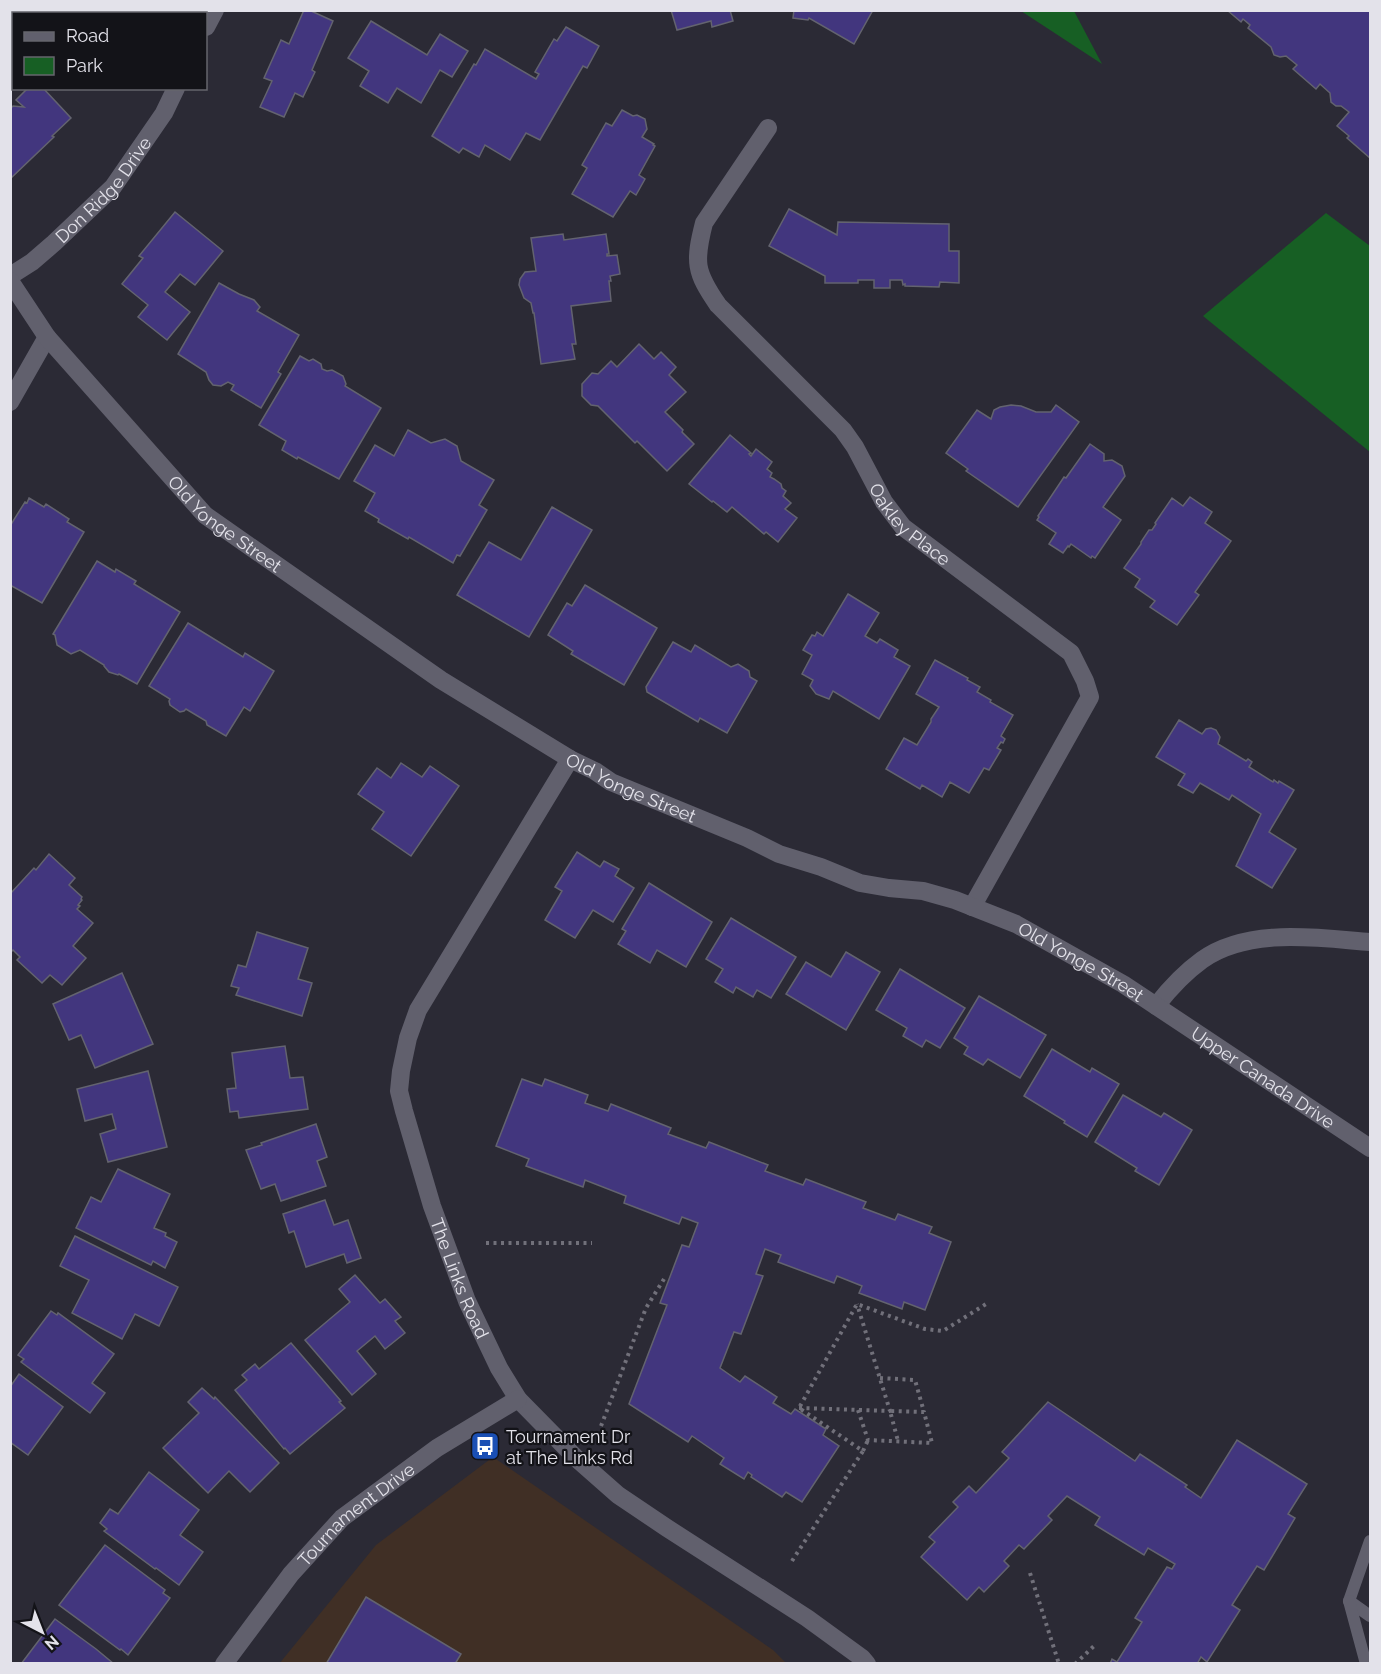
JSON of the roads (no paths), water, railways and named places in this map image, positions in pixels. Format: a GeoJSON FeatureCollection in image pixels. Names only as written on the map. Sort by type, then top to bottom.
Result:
{"type":"FeatureCollection","features":[{"type":"Feature","properties":{"kind":"street"},"geometry":{"type":"LineString","coordinates":[[207,25],[215,10]]}},
{"type":"Feature","properties":{"kind":"street","name":"Don Ridge Drive"},"geometry":{"type":"LineString","coordinates":[[10,276],[32,262],[54,243],[113,187],[164,113],[175,90]]}},
{"type":"Feature","properties":{"kind":"street","name":"Oakley Place"},"geometry":{"type":"LineString","coordinates":[[768,128],[704,223],[698,256],[699,274],[706,288],[718,305],[849,438],[884,502],[903,527],[1071,653],[1090,697],[972,907]]}},
{"type":"Feature","properties":{"kind":"street","name":"Old Yonge Street"},"geometry":{"type":"LineString","coordinates":[[10,281],[47,337],[205,515],[441,680],[611,782],[747,838],[779,854],[821,867],[860,883],[923,891],[955,900],[1016,924],[1097,968],[1156,1006],[1176,981],[1203,959],[1221,949],[1243,942],[1312,936],[1371,942]]}},
{"type":"Feature","properties":{"kind":"street"},"geometry":{"type":"LineString","coordinates":[[10,402],[47,337]]}},
{"type":"Feature","properties":{"kind":"street","name":"The Links Road"},"geometry":{"type":"LineString","coordinates":[[570,759],[418,1010],[408,1038],[399,1091],[436,1217],[467,1301],[499,1368],[518,1399],[576,1458],[618,1494],[807,1618],[867,1664]]}},
{"type":"Feature","properties":{"kind":"street","name":"Upper Canada Drive"},"geometry":{"type":"LineString","coordinates":[[1156,1006],[1371,1148]]}},
{"type":"Feature","properties":{"kind":"street","name":"Tournament Drive"},"geometry":{"type":"LineString","coordinates":[[224,1664],[291,1574],[342,1518],[437,1448],[518,1399]]}},
{"type":"Feature","properties":{"kind":"lane"},"geometry":{"type":"LineString","coordinates":[[1366,1664],[1349,1601],[1371,1541]]}},
{"type":"Feature","properties":{"kind":"lane"},"geometry":{"type":"LineString","coordinates":[[1349,1601],[1371,1616]]}},
{"type":"Feature","properties":{"kind":"place","name":"Tournament Dr at The Links Rd"},"geometry":{"type":"Point","coordinates":[485,1446]}}]}
